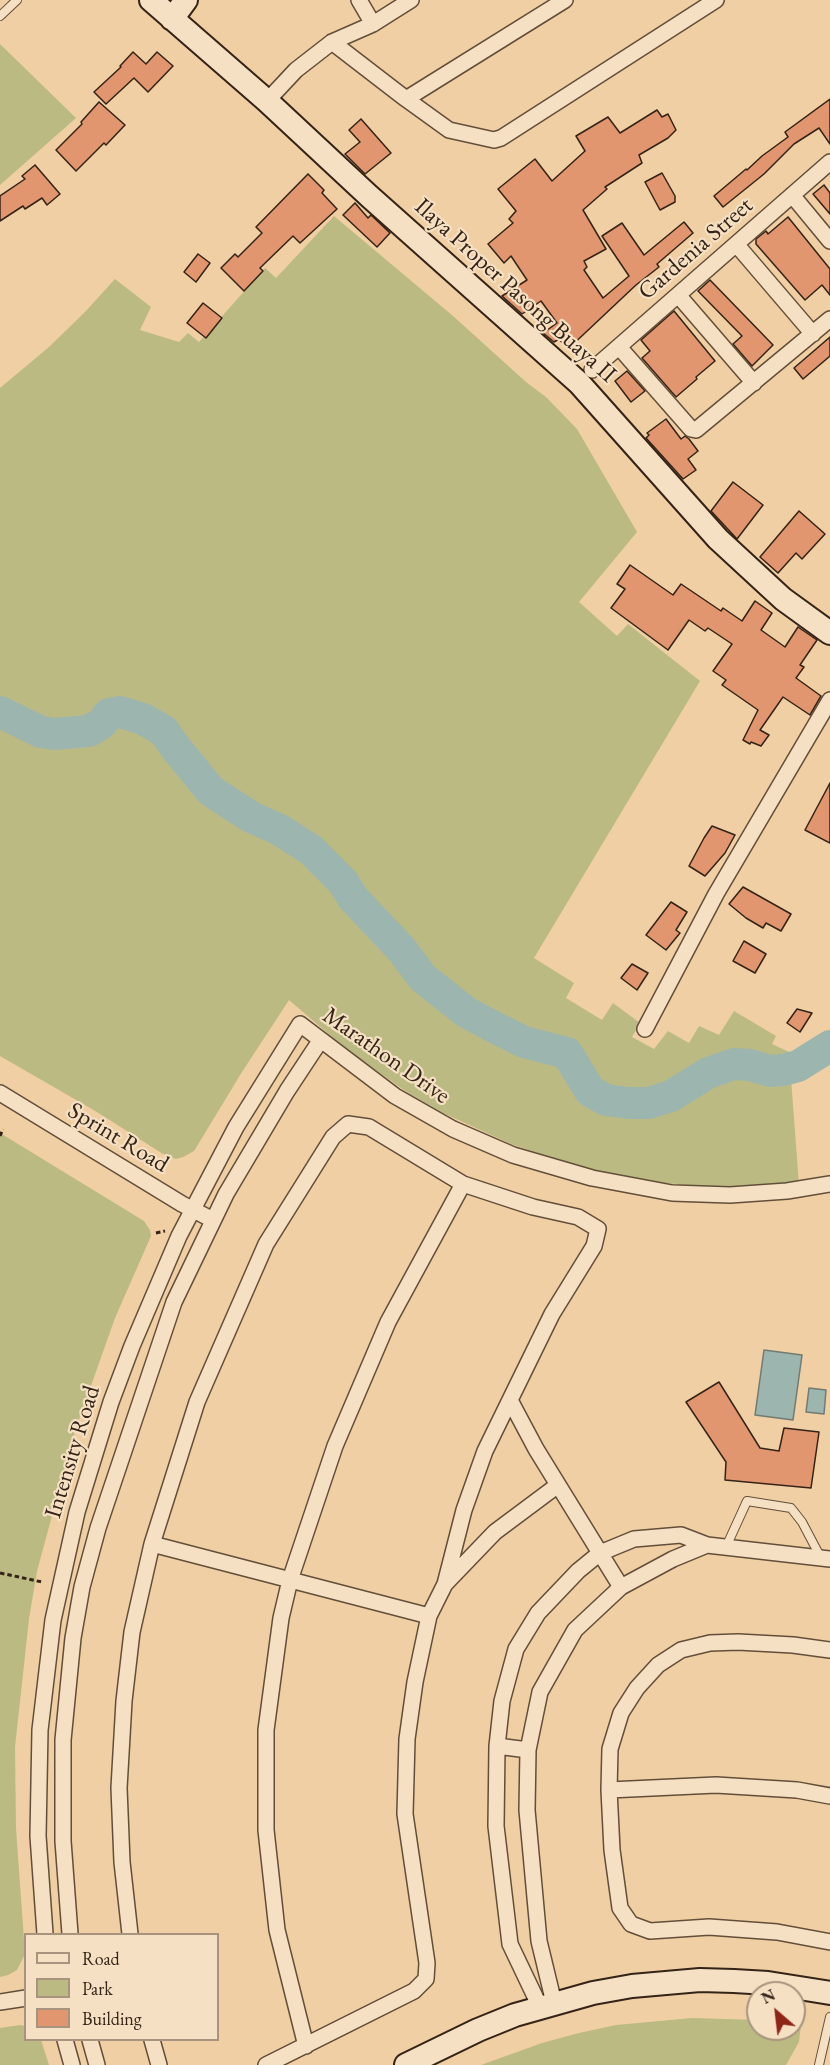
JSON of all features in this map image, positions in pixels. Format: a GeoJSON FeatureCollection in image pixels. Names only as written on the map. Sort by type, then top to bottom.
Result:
{"type":"FeatureCollection","features":[{"type":"Feature","properties":{"kind":"street","name":"Ilaya Proper Pasong Buaya II"},"geometry":{"type":"LineString","coordinates":[[151,0],[267,101],[369,196],[579,383],[718,539],[783,599],[830,633]]}},
{"type":"Feature","properties":{"kind":"street"},"geometry":{"type":"LineString","coordinates":[[172,19],[186,0]]}},
{"type":"Feature","properties":{"kind":"street"},"geometry":{"type":"LineString","coordinates":[[359,0],[373,24]]}},
{"type":"Feature","properties":{"kind":"street"},"geometry":{"type":"LineString","coordinates":[[267,101],[296,70],[332,42],[373,24],[411,0]]}},
{"type":"Feature","properties":{"kind":"street"},"geometry":{"type":"LineString","coordinates":[[406,99],[566,0]]}},
{"type":"Feature","properties":{"kind":"street"},"geometry":{"type":"LineString","coordinates":[[332,42],[449,130],[494,140],[501,138],[716,0]]}},
{"type":"Feature","properties":{"kind":"street","name":"Gardenia Street"},"geometry":{"type":"LineString","coordinates":[[592,370],[830,162]]}},
{"type":"Feature","properties":{"kind":"street"},"geometry":{"type":"LineString","coordinates":[[792,195],[830,241]]}},
{"type":"Feature","properties":{"kind":"street"},"geometry":{"type":"LineString","coordinates":[[736,244],[813,334]]}},
{"type":"Feature","properties":{"kind":"street"},"geometry":{"type":"LineString","coordinates":[[678,295],[754,383]]}},
{"type":"Feature","properties":{"kind":"street"},"geometry":{"type":"LineString","coordinates":[[619,346],[691,429],[696,430],[830,319]]}},
{"type":"Feature","properties":{"kind":"street"},"geometry":{"type":"LineString","coordinates":[[645,1029],[716,894],[830,700]]}},
{"type":"Feature","properties":{"kind":"street","name":"Marathon Drive"},"geometry":{"type":"LineString","coordinates":[[300,1024],[395,1096],[453,1129],[513,1155],[592,1178],[672,1193],[730,1195],[787,1191],[830,1184]]}},
{"type":"Feature","properties":{"kind":"street","name":"Intensity Road"},"geometry":{"type":"LineString","coordinates":[[45,1933],[38,1836],[40,1740],[46,1675],[64,1566],[77,1512],[111,1402],[154,1290],[192,1209],[236,1127],[300,1024]]}},
{"type":"Feature","properties":{"kind":"street","name":"Intensity Road"},"geometry":{"type":"LineString","coordinates":[[70,1933],[63,1841],[63,1740],[67,1688],[82,1587],[98,1528],[174,1302],[213,1220],[255,1142],[320,1041]]}},
{"type":"Feature","properties":{"kind":"street","name":"Sprint Road"},"geometry":{"type":"LineString","coordinates":[[0,1093],[213,1220]]}},
{"type":"Feature","properties":{"kind":"street"},"geometry":{"type":"LineString","coordinates":[[130,1933],[122,1862],[119,1788],[124,1701],[132,1632],[152,1544],[197,1402],[266,1244],[333,1137],[348,1124],[369,1127],[463,1184],[533,1207],[578,1217],[598,1229],[594,1246],[552,1314],[511,1402],[485,1451],[464,1510],[445,1584],[429,1616],[414,1682],[407,1739],[405,1814],[427,1963],[426,1978],[414,1991],[266,2065]]}},
{"type":"Feature","properties":{"kind":"street"},"geometry":{"type":"LineString","coordinates":[[306,2046],[277,1930],[266,1830],[266,1730],[280,1618],[290,1580],[335,1446],[388,1322],[463,1184]]}},
{"type":"Feature","properties":{"kind":"street"},"geometry":{"type":"LineString","coordinates":[[511,1402],[536,1449],[621,1587]]}},
{"type":"Feature","properties":{"kind":"street"},"geometry":{"type":"LineString","coordinates":[[445,1584],[495,1532],[558,1485]]}},
{"type":"Feature","properties":{"kind":"street"},"geometry":{"type":"LineString","coordinates":[[547,2005],[510,1944],[496,1826],[497,1746],[502,1701],[516,1649],[538,1613],[578,1571],[600,1553],[634,1539],[681,1535],[707,1545],[825,1558]]}},
{"type":"Feature","properties":{"kind":"street"},"geometry":{"type":"LineString","coordinates":[[152,1544],[429,1616]]}},
{"type":"Feature","properties":{"kind":"street"},"geometry":{"type":"LineString","coordinates":[[547,2005],[527,1810],[528,1750],[540,1692],[575,1630],[621,1587],[674,1559],[707,1545]]}},
{"type":"Feature","properties":{"kind":"street"},"geometry":{"type":"LineString","coordinates":[[830,1650],[793,1645],[710,1642],[681,1650],[657,1665],[637,1688],[621,1713],[610,1749],[609,1790],[612,1850],[620,1908],[631,1924],[650,1931],[709,1928],[777,1932],[830,1942]]}},
{"type":"Feature","properties":{"kind":"street"},"geometry":{"type":"LineString","coordinates":[[497,1746],[528,1750]]}},
{"type":"Feature","properties":{"kind":"street"},"geometry":{"type":"LineString","coordinates":[[609,1790],[716,1785],[797,1790],[830,1796]]}},
{"type":"Feature","properties":{"kind":"street"},"geometry":{"type":"LineString","coordinates":[[406,2065],[478,2030],[547,2005],[632,1986],[700,1980],[768,1983],[830,1993]]}},
{"type":"Feature","properties":{"kind":"street"},"geometry":{"type":"LineString","coordinates":[[0,2002],[24,1998]]}},
{"type":"Feature","properties":{"kind":"street"},"geometry":{"type":"LineString","coordinates":[[65,2041],[72,2065]]}},
{"type":"Feature","properties":{"kind":"street"},"geometry":{"type":"LineString","coordinates":[[90,2041],[97,2065]]}},
{"type":"Feature","properties":{"kind":"street"},"geometry":{"type":"LineString","coordinates":[[152,2041],[159,2065]]}},
{"type":"Feature","properties":{"kind":"lane"},"geometry":{"type":"LineString","coordinates":[[0,16],[17,0]]}},
{"type":"Feature","properties":{"kind":"lane"},"geometry":{"type":"LineString","coordinates":[[726,1547],[747,1501],[791,1509],[825,1558]]}},
{"type":"Feature","properties":{"kind":"lane"},"geometry":{"type":"LineString","coordinates":[[819,2065],[830,2017]]}},
{"type":"Feature","properties":{"kind":"path"},"geometry":{"type":"LineString","coordinates":[[0,1136],[3,1130]]}},
{"type":"Feature","properties":{"kind":"path"},"geometry":{"type":"LineString","coordinates":[[0,1573],[42,1582]]}},
{"type":"Feature","properties":{"kind":"green space"},"geometry":{"type":"Polygon","coordinates":[[[0,44],[76,118],[0,185],[0,44]]]}},
{"type":"Feature","properties":{"kind":"green space"},"geometry":{"type":"Polygon","coordinates":[[[334,216],[546,397],[577,429],[637,532],[579,602],[617,636],[628,624],[700,681],[534,958],[574,983],[566,998],[602,1020],[613,1003],[640,1023],[632,1037],[654,1049],[668,1031],[689,1043],[699,1026],[719,1035],[734,1011],[776,1036],[772,1044],[789,1052],[799,1185],[726,1188],[653,1182],[581,1168],[511,1144],[441,1112],[408,1093],[346,1049],[289,1000],[194,1151],[176,1159],[163,1154],[97,1112],[0,1056],[0,388],[49,347],[115,279],[151,307],[140,330],[179,342],[188,333],[199,342],[265,268],[276,278],[334,216]]]}},
{"type":"Feature","properties":{"kind":"green space"},"geometry":{"type":"Polygon","coordinates":[[[0,1133],[144,1221],[151,1236],[115,1318],[76,1428],[37,1571],[29,1619],[15,1747],[16,1828],[24,1956],[17,1970],[0,1977],[0,1133]]]}},
{"type":"Feature","properties":{"kind":"green space"},"geometry":{"type":"Polygon","coordinates":[[[692,2018],[746,2020],[746,2041],[799,2041],[786,2065],[481,2065],[542,2043],[616,2025],[692,2018]]]}},
{"type":"Feature","properties":{"kind":"green space"},"geometry":{"type":"Polygon","coordinates":[[[24,2026],[24,2041],[41,2041],[49,2065],[0,2065],[0,2028],[24,2026]]]}},
{"type":"Feature","properties":{"kind":"water"},"geometry":{"type":"Polygon","coordinates":[[[764,1350],[802,1355],[793,1420],[755,1415],[764,1350]]]}},
{"type":"Feature","properties":{"kind":"water"},"geometry":{"type":"Polygon","coordinates":[[[809,1388],[826,1390],[824,1414],[806,1412],[809,1388]]]}},
{"type":"Feature","properties":{"kind":"building"},"geometry":{"type":"Polygon","coordinates":[[[133,52],[146,64],[157,52],[173,66],[148,92],[134,78],[106,104],[94,92],[121,67],[133,52]]]}},
{"type":"Feature","properties":{"kind":"building"},"geometry":{"type":"Polygon","coordinates":[[[830,99],[830,144],[819,128],[794,144],[764,174],[723,207],[714,196],[788,137],[785,132],[830,99]]]}},
{"type":"Feature","properties":{"kind":"building"},"geometry":{"type":"Polygon","coordinates":[[[99,102],[125,125],[76,171],[56,150],[82,124],[81,122],[99,102]]]}},
{"type":"Feature","properties":{"kind":"building"},"geometry":{"type":"Polygon","coordinates":[[[657,110],[662,117],[668,114],[676,130],[668,138],[639,155],[642,163],[605,187],[607,189],[583,210],[606,249],[584,261],[587,267],[584,270],[603,298],[629,276],[602,236],[622,223],[644,255],[684,222],[693,233],[568,349],[559,339],[554,342],[543,333],[557,323],[541,301],[522,314],[502,296],[527,280],[511,256],[504,263],[488,244],[513,223],[509,219],[516,211],[498,189],[535,159],[552,181],[585,151],[576,136],[608,117],[620,133],[657,110]]]}},
{"type":"Feature","properties":{"kind":"building"},"geometry":{"type":"Polygon","coordinates":[[[361,119],[391,153],[365,174],[345,154],[360,142],[349,130],[361,119]]]}},
{"type":"Feature","properties":{"kind":"building"},"geometry":{"type":"Polygon","coordinates":[[[35,165],[60,194],[47,205],[42,198],[25,209],[23,206],[0,221],[0,196],[25,179],[22,176],[35,165]]]}},
{"type":"Feature","properties":{"kind":"building"},"geometry":{"type":"Polygon","coordinates":[[[662,173],[675,196],[675,202],[660,210],[645,182],[662,173]]]}},
{"type":"Feature","properties":{"kind":"building"},"geometry":{"type":"Polygon","coordinates":[[[308,174],[324,190],[322,193],[337,209],[300,243],[293,236],[260,268],[263,271],[244,291],[221,268],[235,254],[238,257],[262,233],[256,227],[308,174]]]}},
{"type":"Feature","properties":{"kind":"building"},"geometry":{"type":"Polygon","coordinates":[[[824,185],[830,193],[830,214],[813,194],[824,185]]]}},
{"type":"Feature","properties":{"kind":"building"},"geometry":{"type":"Polygon","coordinates":[[[355,203],[368,218],[371,215],[390,233],[377,247],[343,215],[355,203]]]}},
{"type":"Feature","properties":{"kind":"building"},"geometry":{"type":"Polygon","coordinates":[[[788,217],[830,269],[830,295],[822,285],[805,300],[756,244],[756,239],[766,231],[768,234],[788,217]]]}},
{"type":"Feature","properties":{"kind":"building"},"geometry":{"type":"Polygon","coordinates":[[[198,254],[210,263],[196,282],[184,272],[198,254]]]}},
{"type":"Feature","properties":{"kind":"building"},"geometry":{"type":"Polygon","coordinates":[[[710,280],[773,345],[752,366],[733,344],[742,336],[698,291],[710,280]]]}},
{"type":"Feature","properties":{"kind":"building"},"geometry":{"type":"Polygon","coordinates":[[[203,303],[222,318],[206,338],[187,323],[203,303]]]}},
{"type":"Feature","properties":{"kind":"building"},"geometry":{"type":"Polygon","coordinates":[[[674,311],[715,361],[676,397],[642,358],[650,351],[641,340],[674,311]]]}},
{"type":"Feature","properties":{"kind":"building"},"geometry":{"type":"Polygon","coordinates":[[[830,337],[830,356],[803,379],[794,368],[830,337]]]}},
{"type":"Feature","properties":{"kind":"building"},"geometry":{"type":"Polygon","coordinates":[[[627,371],[645,391],[631,402],[615,381],[627,371]]]}},
{"type":"Feature","properties":{"kind":"building"},"geometry":{"type":"Polygon","coordinates":[[[666,419],[681,439],[685,436],[698,451],[688,459],[696,470],[683,479],[646,438],[649,435],[647,433],[666,419]]]}},
{"type":"Feature","properties":{"kind":"building"},"geometry":{"type":"Polygon","coordinates":[[[733,482],[763,505],[737,539],[711,511],[733,482]]]}},
{"type":"Feature","properties":{"kind":"building"},"geometry":{"type":"Polygon","coordinates":[[[799,511],[825,534],[802,559],[796,553],[778,573],[760,557],[799,511]]]}},
{"type":"Feature","properties":{"kind":"building"},"geometry":{"type":"Polygon","coordinates":[[[630,565],[673,595],[681,584],[721,611],[723,608],[742,621],[755,601],[772,613],[761,630],[785,647],[798,627],[817,640],[800,665],[804,667],[796,678],[821,696],[810,715],[783,697],[760,730],[769,735],[761,746],[743,740],[758,710],[722,685],[726,680],[713,671],[732,644],[708,628],[705,631],[689,620],[668,650],[611,608],[625,589],[617,584],[630,565]]]}},
{"type":"Feature","properties":{"kind":"building"},"geometry":{"type":"Polygon","coordinates":[[[830,783],[830,843],[805,830],[830,783]]]}},
{"type":"Feature","properties":{"kind":"building"},"geometry":{"type":"Polygon","coordinates":[[[712,826],[735,835],[725,853],[705,876],[689,866],[712,826]]]}},
{"type":"Feature","properties":{"kind":"building"},"geometry":{"type":"Polygon","coordinates":[[[743,887],[791,914],[781,931],[766,923],[763,928],[729,904],[743,887]]]}},
{"type":"Feature","properties":{"kind":"building"},"geometry":{"type":"Polygon","coordinates":[[[671,902],[687,912],[676,930],[680,933],[666,950],[646,935],[671,902]]]}},
{"type":"Feature","properties":{"kind":"building"},"geometry":{"type":"Polygon","coordinates":[[[744,941],[766,954],[755,973],[733,961],[744,941]]]}},
{"type":"Feature","properties":{"kind":"building"},"geometry":{"type":"Polygon","coordinates":[[[632,964],[648,973],[637,990],[621,978],[632,964]]]}},
{"type":"Feature","properties":{"kind":"building"},"geometry":{"type":"Polygon","coordinates":[[[797,1009],[812,1013],[800,1032],[787,1023],[797,1009]]]}},
{"type":"Feature","properties":{"kind":"building"},"geometry":{"type":"Polygon","coordinates":[[[719,1382],[760,1448],[779,1451],[784,1428],[819,1432],[811,1488],[725,1480],[726,1462],[686,1402],[719,1382]]]}},
{"type":"Feature","properties":{"kind":"waterway"},"geometry":{"type":"LineString","coordinates":[[0,712],[41,732],[54,734],[89,731],[102,723],[109,714],[120,712],[143,719],[164,731],[211,791],[251,817],[280,830],[311,850],[343,882],[353,898],[402,950],[423,978],[466,1012],[492,1026],[524,1042],[567,1053],[590,1091],[606,1100],[649,1103],[671,1096],[708,1073],[734,1064],[750,1065],[770,1071],[783,1070],[798,1066],[830,1046]]}}]}
